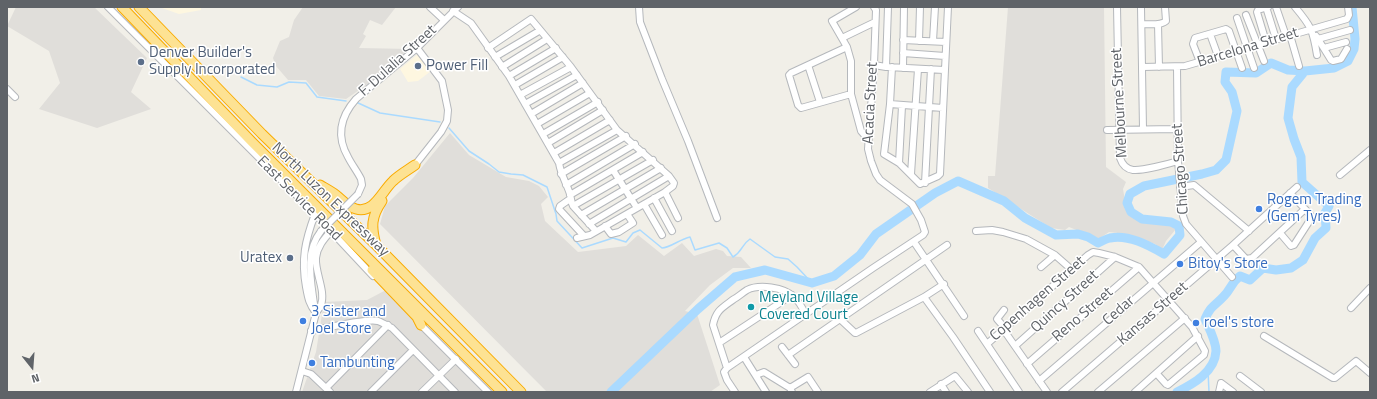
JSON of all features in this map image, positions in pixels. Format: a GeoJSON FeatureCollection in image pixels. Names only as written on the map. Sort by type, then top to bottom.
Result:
{"type":"FeatureCollection","features":[{"type":"Feature","properties":{"kind":"highway","name":"North Luzon Expressway"},"geometry":{"type":"LineString","coordinates":[[122,7],[342,232],[502,392]]}},
{"type":"Feature","properties":{"kind":"highway","name":"North Luzon Expressway"},"geometry":{"type":"LineString","coordinates":[[139,7],[262,134],[376,245],[522,392]]}},
{"type":"Feature","properties":{"kind":"highway"},"geometry":{"type":"LineString","coordinates":[[308,178],[336,194],[344,202],[354,208],[365,210],[374,204],[393,180],[415,165]]}},
{"type":"Feature","properties":{"kind":"highway"},"geometry":{"type":"LineString","coordinates":[[376,245],[372,224],[376,209],[388,192],[415,165]]}},
{"type":"Feature","properties":{"kind":"highway"},"geometry":{"type":"LineString","coordinates":[[342,232],[350,247],[417,317],[421,325]]}},
{"type":"Feature","properties":{"kind":"street","name":"East Service Road"},"geometry":{"type":"LineString","coordinates":[[108,7],[315,214],[421,325],[488,392]]}},
{"type":"Feature","properties":{"kind":"street"},"geometry":{"type":"LineString","coordinates":[[430,7],[444,20]]}},
{"type":"Feature","properties":{"kind":"street"},"geometry":{"type":"LineString","coordinates":[[639,7],[640,22],[717,218]]}},
{"type":"Feature","properties":{"kind":"street"},"geometry":{"type":"LineString","coordinates":[[856,7],[832,21],[842,38],[852,63],[850,94],[861,131],[868,139]]}},
{"type":"Feature","properties":{"kind":"street","name":"Acacia Street"},"geometry":{"type":"LineString","coordinates":[[874,7],[876,10],[874,65],[868,149],[876,174],[880,180],[912,204],[918,213],[924,232],[923,235],[914,242]]}},
{"type":"Feature","properties":{"kind":"street"},"geometry":{"type":"LineString","coordinates":[[888,7],[890,104],[884,154],[899,163],[920,184],[940,174],[948,7]]}},
{"type":"Feature","properties":{"kind":"street"},"geometry":{"type":"LineString","coordinates":[[903,68],[904,7]]}},
{"type":"Feature","properties":{"kind":"street"},"geometry":{"type":"LineString","coordinates":[[919,41],[920,7]]}},
{"type":"Feature","properties":{"kind":"street"},"geometry":{"type":"LineString","coordinates":[[934,41],[935,7]]}},
{"type":"Feature","properties":{"kind":"street","name":"Melbourne Street"},"geometry":{"type":"LineString","coordinates":[[1117,7],[1120,158],[1125,167],[1134,170],[1178,165]]}},
{"type":"Feature","properties":{"kind":"street"},"geometry":{"type":"LineString","coordinates":[[1141,7],[1143,129]]}},
{"type":"Feature","properties":{"kind":"street"},"geometry":{"type":"LineString","coordinates":[[1142,24],[1162,24],[1166,21],[1166,7]]}},
{"type":"Feature","properties":{"kind":"street"},"geometry":{"type":"LineString","coordinates":[[1266,42],[1257,12],[1258,10],[1267,7],[1276,39]]}},
{"type":"Feature","properties":{"kind":"street"},"geometry":{"type":"LineString","coordinates":[[1276,7],[1299,66]]}},
{"type":"Feature","properties":{"kind":"street"},"geometry":{"type":"LineString","coordinates":[[1295,7],[1331,60],[1341,59],[1347,49]]}},
{"type":"Feature","properties":{"kind":"street","name":"Barcelona Street"},"geometry":{"type":"LineString","coordinates":[[1143,67],[1185,66],[1347,19],[1348,7]]}},
{"type":"Feature","properties":{"kind":"street"},"geometry":{"type":"LineString","coordinates":[[456,9],[471,24],[515,85],[559,163],[561,174],[573,206],[596,232]]}},
{"type":"Feature","properties":{"kind":"street","name":"F. Dulalia Street"},"geometry":{"type":"LineString","coordinates":[[316,313],[310,263],[315,239],[358,194],[362,185],[361,179],[343,149],[341,139],[341,125],[350,105],[417,48],[456,9]]}},
{"type":"Feature","properties":{"kind":"street"},"geometry":{"type":"LineString","coordinates":[[1246,15],[1264,61]]}},
{"type":"Feature","properties":{"kind":"street"},"geometry":{"type":"LineString","coordinates":[[1237,18],[1254,68]]}},
{"type":"Feature","properties":{"kind":"street"},"geometry":{"type":"LineString","coordinates":[[488,48],[531,19],[539,31],[556,48],[571,67],[617,130],[653,160],[674,183],[674,186],[665,192],[596,232],[580,237],[559,209],[560,206],[570,197],[643,152]]}},
{"type":"Feature","properties":{"kind":"street"},"geometry":{"type":"LineString","coordinates":[[842,38],[875,22]]}},
{"type":"Feature","properties":{"kind":"street"},"geometry":{"type":"LineString","coordinates":[[1158,24],[1159,67]]}},
{"type":"Feature","properties":{"kind":"street"},"geometry":{"type":"LineString","coordinates":[[1200,62],[1193,44],[1195,38],[1228,30],[1242,68]]}},
{"type":"Feature","properties":{"kind":"street"},"geometry":{"type":"LineString","coordinates":[[1316,37],[1350,30]]}},
{"type":"Feature","properties":{"kind":"street"},"geometry":{"type":"LineString","coordinates":[[494,57],[539,31]]}},
{"type":"Feature","properties":{"kind":"street"},"geometry":{"type":"LineString","coordinates":[[1210,34],[1218,56]]}},
{"type":"Feature","properties":{"kind":"street"},"geometry":{"type":"LineString","coordinates":[[1316,37],[1317,55]]}},
{"type":"Feature","properties":{"kind":"street"},"geometry":{"type":"LineString","coordinates":[[502,67],[547,39]]}},
{"type":"Feature","properties":{"kind":"street"},"geometry":{"type":"LineString","coordinates":[[903,40],[946,42]]}},
{"type":"Feature","properties":{"kind":"street"},"geometry":{"type":"LineString","coordinates":[[1324,48],[1346,42]]}},
{"type":"Feature","properties":{"kind":"street"},"geometry":{"type":"LineString","coordinates":[[846,47],[789,75],[798,105],[801,108],[850,94]]}},
{"type":"Feature","properties":{"kind":"street"},"geometry":{"type":"LineString","coordinates":[[415,165],[441,132],[447,121],[448,110],[442,81],[417,48]]}},
{"type":"Feature","properties":{"kind":"street"},"geometry":{"type":"LineString","coordinates":[[509,76],[556,48]]}},
{"type":"Feature","properties":{"kind":"street"},"geometry":{"type":"LineString","coordinates":[[903,53],[945,56]]}},
{"type":"Feature","properties":{"kind":"street"},"geometry":{"type":"LineString","coordinates":[[515,85],[563,58]]}},
{"type":"Feature","properties":{"kind":"street"},"geometry":{"type":"LineString","coordinates":[[808,65],[820,102]]}},
{"type":"Feature","properties":{"kind":"street"},"geometry":{"type":"LineString","coordinates":[[874,65],[944,70]]}},
{"type":"Feature","properties":{"kind":"street"},"geometry":{"type":"LineString","coordinates":[[520,95],[571,67]]}},
{"type":"Feature","properties":{"kind":"street","name":"Chicago Street"},"geometry":{"type":"LineString","coordinates":[[1177,67],[1178,165],[1183,216],[1186,224],[1232,277]]}},
{"type":"Feature","properties":{"kind":"street"},"geometry":{"type":"LineString","coordinates":[[911,174],[918,69]]}},
{"type":"Feature","properties":{"kind":"street"},"geometry":{"type":"LineString","coordinates":[[925,182],[931,69]]}},
{"type":"Feature","properties":{"kind":"street"},"geometry":{"type":"LineString","coordinates":[[526,104],[577,75]]}},
{"type":"Feature","properties":{"kind":"street"},"geometry":{"type":"LineString","coordinates":[[531,114],[583,84]]}},
{"type":"Feature","properties":{"kind":"street"},"geometry":{"type":"LineString","coordinates":[[7,89],[15,97]]}},
{"type":"Feature","properties":{"kind":"street"},"geometry":{"type":"LineString","coordinates":[[537,124],[590,93]]}},
{"type":"Feature","properties":{"kind":"street"},"geometry":{"type":"LineString","coordinates":[[543,134],[598,102]]}},
{"type":"Feature","properties":{"kind":"street"},"geometry":{"type":"LineString","coordinates":[[890,104],[943,108]]}},
{"type":"Feature","properties":{"kind":"street"},"geometry":{"type":"LineString","coordinates":[[899,163],[902,106]]}},
{"type":"Feature","properties":{"kind":"street"},"geometry":{"type":"LineString","coordinates":[[548,143],[603,110]]}},
{"type":"Feature","properties":{"kind":"street"},"geometry":{"type":"LineString","coordinates":[[554,153],[610,120]]}},
{"type":"Feature","properties":{"kind":"street"},"geometry":{"type":"LineString","coordinates":[[1107,130],[1177,129]]}},
{"type":"Feature","properties":{"kind":"street"},"geometry":{"type":"LineString","coordinates":[[559,163],[617,130]]}},
{"type":"Feature","properties":{"kind":"street"},"geometry":{"type":"LineString","coordinates":[[561,174],[626,136]]}},
{"type":"Feature","properties":{"kind":"street"},"geometry":{"type":"LineString","coordinates":[[566,185],[635,144]]}},
{"type":"Feature","properties":{"kind":"street"},"geometry":{"type":"LineString","coordinates":[[1340,175],[1370,150]]}},
{"type":"Feature","properties":{"kind":"street"},"geometry":{"type":"LineString","coordinates":[[573,206],[653,160]]}},
{"type":"Feature","properties":{"kind":"street"},"geometry":{"type":"LineString","coordinates":[[581,215],[661,168]]}},
{"type":"Feature","properties":{"kind":"street"},"geometry":{"type":"LineString","coordinates":[[613,170],[637,208]]}},
{"type":"Feature","properties":{"kind":"street"},"geometry":{"type":"LineString","coordinates":[[588,224],[669,176]]}},
{"type":"Feature","properties":{"kind":"street"},"geometry":{"type":"LineString","coordinates":[[1180,185],[1194,185],[1249,231]]}},
{"type":"Feature","properties":{"kind":"street","name":"Kansas Street"},"geometry":{"type":"LineString","coordinates":[[1062,392],[1233,246],[1297,187]]}},
{"type":"Feature","properties":{"kind":"street"},"geometry":{"type":"LineString","coordinates":[[665,192],[678,218]]}},
{"type":"Feature","properties":{"kind":"street"},"geometry":{"type":"LineString","coordinates":[[1280,233],[1291,246],[1294,245],[1312,217],[1290,193]]}},
{"type":"Feature","properties":{"kind":"street"},"geometry":{"type":"LineString","coordinates":[[654,198],[672,231]]}},
{"type":"Feature","properties":{"kind":"street"},"geometry":{"type":"LineString","coordinates":[[644,204],[662,235]]}},
{"type":"Feature","properties":{"kind":"street"},"geometry":{"type":"LineString","coordinates":[[1233,246],[1246,259],[1252,258],[1305,209]]}},
{"type":"Feature","properties":{"kind":"street"},"geometry":{"type":"LineString","coordinates":[[315,214],[309,231],[303,270],[310,306],[316,313]]}},
{"type":"Feature","properties":{"kind":"street"},"geometry":{"type":"LineString","coordinates":[[605,226],[611,234],[627,228],[633,223],[626,214]]}},
{"type":"Feature","properties":{"kind":"street"},"geometry":{"type":"LineString","coordinates":[[976,231],[992,230],[1012,234],[1026,239],[1055,255],[1071,269]]}},
{"type":"Feature","properties":{"kind":"street"},"geometry":{"type":"LineString","coordinates":[[296,392],[311,330],[316,313],[321,306],[322,296],[316,260],[317,253],[320,244],[331,231]]}},
{"type":"Feature","properties":{"kind":"street"},"geometry":{"type":"LineString","coordinates":[[735,392],[725,376],[724,372],[727,368],[873,268],[914,242],[926,261],[944,284],[964,316]]}},
{"type":"Feature","properties":{"kind":"street","name":"Cedar"},"geometry":{"type":"LineString","coordinates":[[1039,382],[1152,282],[1201,242]]}},
{"type":"Feature","properties":{"kind":"street"},"geometry":{"type":"LineString","coordinates":[[788,355],[926,261],[947,245]]}},
{"type":"Feature","properties":{"kind":"street","name":"Copenhagen Street"},"geometry":{"type":"LineString","coordinates":[[987,344],[1071,269],[1093,252],[1115,257],[1139,267],[1184,318],[1198,336],[1206,351],[1204,355],[1168,385],[1157,374]]}},
{"type":"Feature","properties":{"kind":"street"},"geometry":{"type":"LineString","coordinates":[[1041,267],[1055,255]]}},
{"type":"Feature","properties":{"kind":"street","name":"Quincy Street"},"geometry":{"type":"LineString","coordinates":[[1015,346],[1115,257]]}},
{"type":"Feature","properties":{"kind":"street","name":"Reno Street"},"geometry":{"type":"LineString","coordinates":[[1027,364],[1139,267]]}},
{"type":"Feature","properties":{"kind":"street"},"geometry":{"type":"LineString","coordinates":[[840,319],[856,333],[924,297],[944,284]]}},
{"type":"Feature","properties":{"kind":"street"},"geometry":{"type":"LineString","coordinates":[[727,368],[713,324],[717,311],[747,290],[759,287],[770,287],[792,295],[795,297],[806,315]]}},
{"type":"Feature","properties":{"kind":"street"},"geometry":{"type":"LineString","coordinates":[[1351,308],[1370,288]]}},
{"type":"Feature","properties":{"kind":"street"},"geometry":{"type":"LineString","coordinates":[[719,343],[792,295]]}},
{"type":"Feature","properties":{"kind":"street"},"geometry":{"type":"LineString","coordinates":[[924,297],[990,392]]}},
{"type":"Feature","properties":{"kind":"street"},"geometry":{"type":"LineString","coordinates":[[1004,310],[997,319],[1047,392]]}},
{"type":"Feature","properties":{"kind":"street"},"geometry":{"type":"LineString","coordinates":[[1098,392],[1184,318]]}},
{"type":"Feature","properties":{"kind":"street"},"geometry":{"type":"LineString","coordinates":[[311,330],[368,321],[378,321],[388,325],[455,392]]}},
{"type":"Feature","properties":{"kind":"street"},"geometry":{"type":"LineString","coordinates":[[302,371],[311,374],[328,390],[388,325]]}},
{"type":"Feature","properties":{"kind":"street"},"geometry":{"type":"LineString","coordinates":[[978,331],[1016,391]]}},
{"type":"Feature","properties":{"kind":"street"},"geometry":{"type":"LineString","coordinates":[[1137,391],[1198,336]]}},
{"type":"Feature","properties":{"kind":"street"},"geometry":{"type":"LineString","coordinates":[[1264,336],[1333,378],[1356,361],[1370,373]]}},
{"type":"Feature","properties":{"kind":"street"},"geometry":{"type":"LineString","coordinates":[[782,347],[795,364]]}},
{"type":"Feature","properties":{"kind":"street"},"geometry":{"type":"LineString","coordinates":[[371,392],[413,350]]}},
{"type":"Feature","properties":{"kind":"street"},"geometry":{"type":"LineString","coordinates":[[744,357],[766,392]]}},
{"type":"Feature","properties":{"kind":"street"},"geometry":{"type":"LineString","coordinates":[[422,392],[456,359]]}},
{"type":"Feature","properties":{"kind":"street"},"geometry":{"type":"LineString","coordinates":[[756,375],[764,372],[791,390],[808,377],[818,392]]}},
{"type":"Feature","properties":{"kind":"street"},"geometry":{"type":"LineString","coordinates":[[930,392],[955,376],[968,392]]}},
{"type":"Feature","properties":{"kind":"street"},"geometry":{"type":"LineString","coordinates":[[1240,376],[1261,392]]}},
{"type":"Feature","properties":{"kind":"street"},"geometry":{"type":"LineString","coordinates":[[1219,392],[1221,383],[1233,392]]}},
{"type":"Feature","properties":{"kind":"street"},"geometry":{"type":"LineString","coordinates":[[941,384],[946,392]]}},
{"type":"Feature","properties":{"kind":"shaded area"},"geometry":{"type":"Polygon","coordinates":[[[16,7],[94,7],[147,58],[131,92],[151,109],[97,128],[39,109],[60,83],[49,51],[7,26],[16,7]]]}},
{"type":"Feature","properties":{"kind":"shaded area"},"geometry":{"type":"Polygon","coordinates":[[[159,7],[201,7],[201,10],[179,14],[159,7]]]}},
{"type":"Feature","properties":{"kind":"shaded area"},"geometry":{"type":"Polygon","coordinates":[[[303,7],[396,7],[382,25],[370,20],[363,34],[366,36],[359,48],[411,49],[371,82],[346,99],[319,96],[306,80],[288,80],[276,66],[273,58],[280,41],[289,37],[294,20],[303,7]]]}},
{"type":"Feature","properties":{"kind":"shaded area"},"geometry":{"type":"Polygon","coordinates":[[[1008,7],[1104,7],[1106,167],[1126,182],[1123,189],[1125,201],[1131,215],[1140,220],[1174,226],[1176,229],[1166,241],[1162,250],[1155,244],[1125,234],[1109,232],[1100,238],[1096,238],[1069,227],[1065,230],[1051,228],[988,188],[988,176],[995,176],[1008,7]]]}},
{"type":"Feature","properties":{"kind":"shaded area"},"geometry":{"type":"Polygon","coordinates":[[[418,54],[431,71],[418,81],[408,82],[400,69],[418,54]]]}},
{"type":"Feature","properties":{"kind":"shaded area"},"geometry":{"type":"Polygon","coordinates":[[[450,133],[469,155],[506,177],[529,181],[539,186],[548,197],[541,204],[545,221],[578,252],[626,246],[638,235],[664,256],[682,243],[694,256],[716,249],[723,251],[727,256],[741,257],[751,268],[733,268],[710,285],[685,311],[697,314],[720,385],[710,392],[547,392],[380,224],[385,206],[413,178],[450,133]]]}},
{"type":"Feature","properties":{"kind":"shaded area"},"geometry":{"type":"Polygon","coordinates":[[[386,290],[485,392],[302,392],[316,352],[324,302],[367,300],[386,290]]]}},
{"type":"Feature","properties":{"kind":"waterway"},"geometry":{"type":"LineString","coordinates":[[611,392],[698,309],[735,277],[765,270],[812,283],[834,276],[860,255],[876,234],[935,193],[958,181],[1004,201],[1025,218],[1056,235],[1078,234],[1088,237],[1098,243],[1106,239],[1117,237],[1131,239],[1145,244],[1164,254],[1180,235],[1179,226],[1171,222],[1142,219],[1131,212],[1127,203],[1130,194],[1144,186],[1216,170],[1226,160],[1237,111],[1232,92],[1225,82],[1226,72],[1256,73],[1271,63],[1288,70],[1305,71],[1334,68],[1348,61],[1354,49],[1355,39],[1352,7]]}},
{"type":"Feature","properties":{"kind":"waterway"},"geometry":{"type":"LineString","coordinates":[[1177,392],[1196,381],[1212,365],[1215,358],[1216,347],[1205,319],[1211,308],[1221,299],[1235,281],[1240,276],[1250,280],[1263,268],[1276,270],[1291,268],[1303,260],[1315,238],[1326,228],[1325,213],[1329,206],[1302,182],[1301,157],[1288,118],[1292,87],[1305,71]]}},
{"type":"Feature","properties":{"kind":"waterway"},"geometry":{"type":"LineString","coordinates":[[241,77],[257,85],[277,87],[289,82],[306,83],[317,97],[346,101]]}},
{"type":"Feature","properties":{"kind":"waterway"},"geometry":{"type":"LineString","coordinates":[[356,102],[380,113],[440,122]]}},
{"type":"Feature","properties":{"kind":"waterway"},"geometry":{"type":"LineString","coordinates":[[449,128],[469,151],[499,172],[523,175],[547,187],[557,221],[582,248],[613,238],[626,242],[633,233],[640,230],[662,248],[668,247],[690,237],[695,250],[719,243],[727,248],[733,257],[750,239],[775,257],[788,259],[812,283]]}},
{"type":"Feature","properties":{"kind":"waterway"},"geometry":{"type":"LineString","coordinates":[[1208,371],[1209,392]]}},
{"type":"Feature","properties":{"kind":"place","name":"Denver Builder's Supply Incorporated"},"geometry":{"type":"Point","coordinates":[141,62]}},
{"type":"Feature","properties":{"kind":"place","name":"Power Fill"},"geometry":{"type":"Point","coordinates":[418,66]}},
{"type":"Feature","properties":{"kind":"place","name":"Rogem Trading (Gem Tyres)"},"geometry":{"type":"Point","coordinates":[1259,209]}},
{"type":"Feature","properties":{"kind":"place","name":"Uratex"},"geometry":{"type":"Point","coordinates":[290,258]}},
{"type":"Feature","properties":{"kind":"place","name":"Bitoy's Store"},"geometry":{"type":"Point","coordinates":[1180,264]}},
{"type":"Feature","properties":{"kind":"place","name":"Meyland Village Covered Court"},"geometry":{"type":"Point","coordinates":[751,307]}},
{"type":"Feature","properties":{"kind":"place","name":"3 Sister and Joel Store"},"geometry":{"type":"Point","coordinates":[303,321]}},
{"type":"Feature","properties":{"kind":"place","name":"roel's store"},"geometry":{"type":"Point","coordinates":[1196,323]}},
{"type":"Feature","properties":{"kind":"place","name":"Tambunting"},"geometry":{"type":"Point","coordinates":[312,363]}}]}
